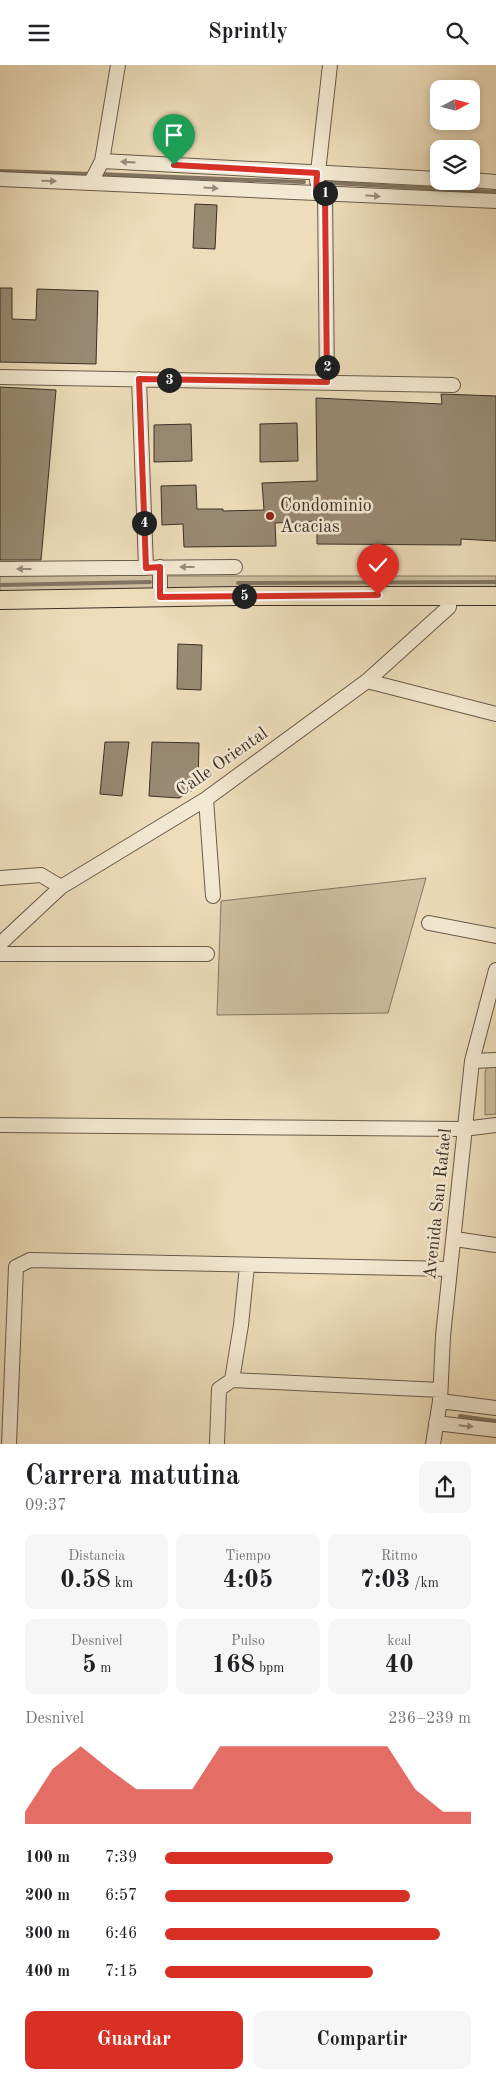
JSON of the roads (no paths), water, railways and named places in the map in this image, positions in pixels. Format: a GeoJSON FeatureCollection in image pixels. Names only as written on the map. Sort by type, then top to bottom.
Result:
{"type":"FeatureCollection","features":[{"type":"Feature","properties":{"kind":"main road"},"geometry":{"type":"LineString","coordinates":[[0,600],[160,597],[496,596]]}},
{"type":"Feature","properties":{"kind":"street"},"geometry":{"type":"LineString","coordinates":[[96,173],[118,65]]}},
{"type":"Feature","properties":{"kind":"street"},"geometry":{"type":"LineString","coordinates":[[327,382],[320,193],[317,173],[330,65]]}},
{"type":"Feature","properties":{"kind":"street"},"geometry":{"type":"LineString","coordinates":[[96,173],[320,193],[496,201]]}},
{"type":"Feature","properties":{"kind":"street"},"geometry":{"type":"LineString","coordinates":[[0,179],[96,173],[317,173],[430,179]]}},
{"type":"Feature","properties":{"kind":"street"},"geometry":{"type":"LineString","coordinates":[[480,181],[496,182]]}},
{"type":"Feature","properties":{"kind":"street"},"geometry":{"type":"LineString","coordinates":[[0,377],[453,385]]}},
{"type":"Feature","properties":{"kind":"street"},"geometry":{"type":"LineString","coordinates":[[139,379],[146,568]]}},
{"type":"Feature","properties":{"kind":"street"},"geometry":{"type":"LineString","coordinates":[[160,567],[160,597]]}},
{"type":"Feature","properties":{"kind":"street"},"geometry":{"type":"LineString","coordinates":[[0,569],[235,567]]}},
{"type":"Feature","properties":{"kind":"street","name":"Calle Oriental"},"geometry":{"type":"LineString","coordinates":[[0,944],[61,887],[206,799],[367,681],[449,607],[449,595]]}},
{"type":"Feature","properties":{"kind":"street"},"geometry":{"type":"LineString","coordinates":[[367,681],[496,714]]}},
{"type":"Feature","properties":{"kind":"street"},"geometry":{"type":"LineString","coordinates":[[206,799],[213,896]]}},
{"type":"Feature","properties":{"kind":"street"},"geometry":{"type":"LineString","coordinates":[[0,878],[41,875],[61,887]]}},
{"type":"Feature","properties":{"kind":"street"},"geometry":{"type":"LineString","coordinates":[[429,923],[496,937]]}},
{"type":"Feature","properties":{"kind":"street"},"geometry":{"type":"LineString","coordinates":[[0,954],[207,954]]}},
{"type":"Feature","properties":{"kind":"street","name":"Avenida San Rafael"},"geometry":{"type":"LineString","coordinates":[[433,1444],[440,1396],[450,1269],[455,1239],[472,1061],[496,970]]}},
{"type":"Feature","properties":{"kind":"street"},"geometry":{"type":"LineString","coordinates":[[472,1061],[496,1060]]}},
{"type":"Feature","properties":{"kind":"street"},"geometry":{"type":"LineString","coordinates":[[0,1125],[464,1129],[496,1125]]}},
{"type":"Feature","properties":{"kind":"street"},"geometry":{"type":"LineString","coordinates":[[455,1239],[496,1245]]}},
{"type":"Feature","properties":{"kind":"street"},"geometry":{"type":"LineString","coordinates":[[9,1444],[16,1267],[30,1260],[450,1269]]}},
{"type":"Feature","properties":{"kind":"street"},"geometry":{"type":"LineString","coordinates":[[232,1380],[241,1325],[247,1266]]}},
{"type":"Feature","properties":{"kind":"street"},"geometry":{"type":"LineString","coordinates":[[217,1444],[218,1389],[232,1380],[440,1396],[496,1408]]}},
{"type":"Feature","properties":{"kind":"street"},"geometry":{"type":"LineString","coordinates":[[436,1423],[496,1430]]}},
{"type":"Feature","properties":{"kind":"waterway"},"geometry":{"type":"LineString","coordinates":[[0,171],[92,174]]}},
{"type":"Feature","properties":{"kind":"waterway"},"geometry":{"type":"LineString","coordinates":[[98,174],[304,182]]}},
{"type":"Feature","properties":{"kind":"waterway"},"geometry":{"type":"LineString","coordinates":[[331,183],[496,192]]}},
{"type":"Feature","properties":{"kind":"waterway"},"geometry":{"type":"LineString","coordinates":[[0,585],[150,582]]}},
{"type":"Feature","properties":{"kind":"waterway"},"geometry":{"type":"LineString","coordinates":[[238,583],[496,582]]}},
{"type":"Feature","properties":{"kind":"waterway"},"geometry":{"type":"LineString","coordinates":[[460,1416],[496,1421]]}},
{"type":"Feature","properties":{"kind":"place","name":"Condominio Acacias"},"geometry":{"type":"Point","coordinates":[270,516]}}]}
